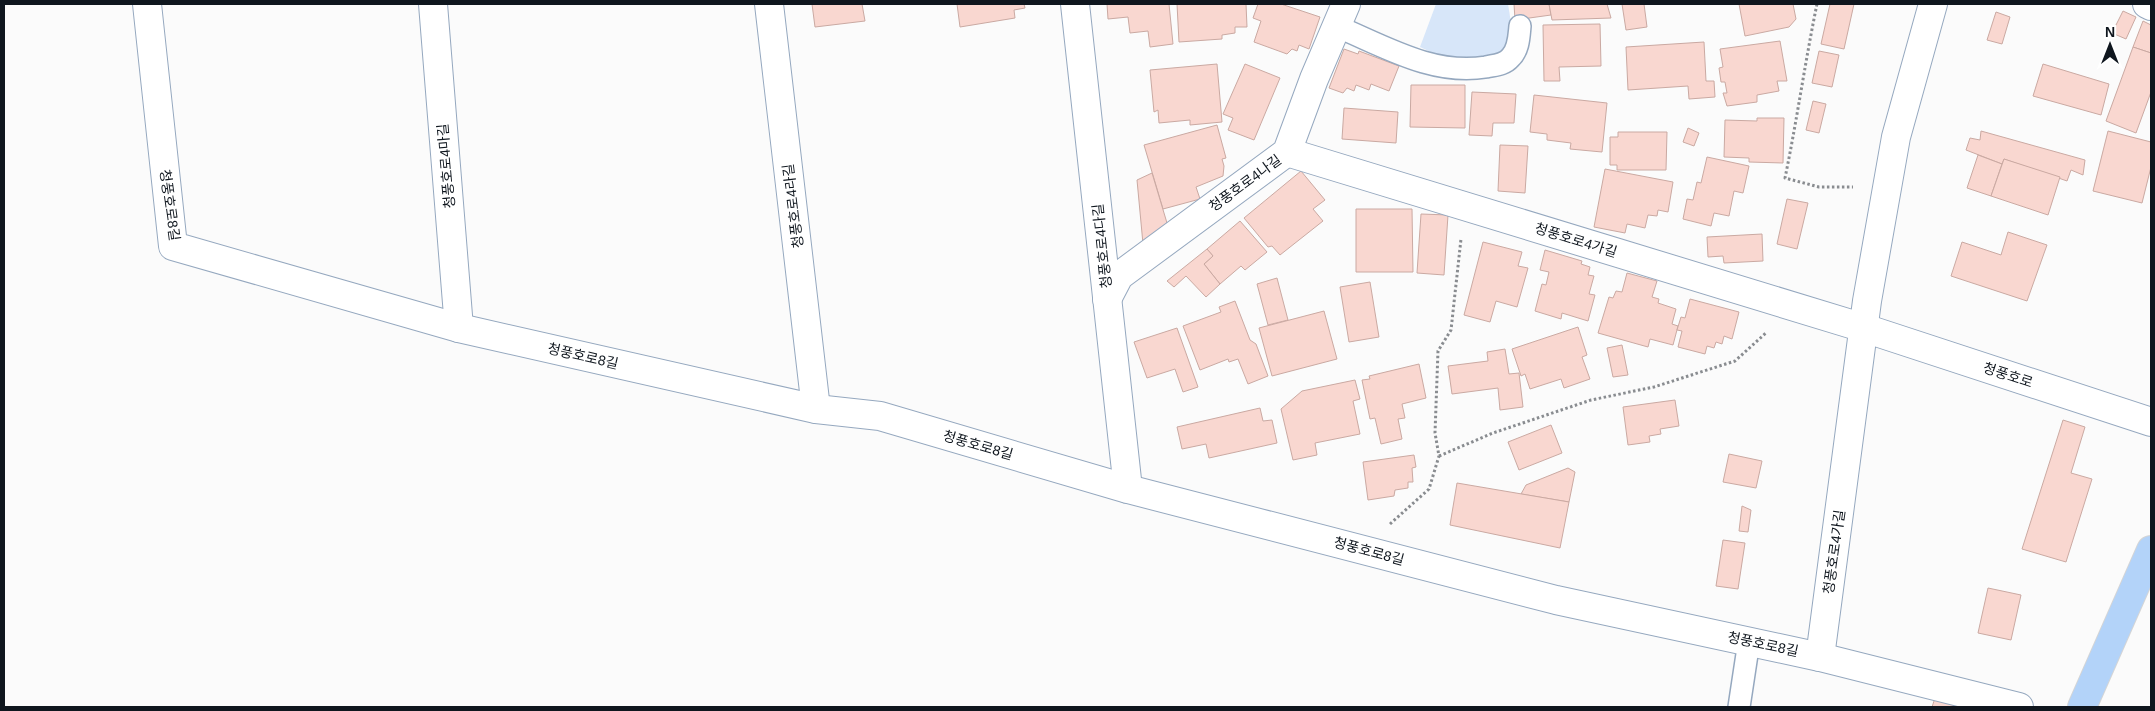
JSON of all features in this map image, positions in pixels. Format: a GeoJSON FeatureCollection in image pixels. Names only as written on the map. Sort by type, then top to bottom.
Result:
{"type":"FeatureCollection","features":[{"type":"Feature","properties":{"kind":"main road"},"geometry":{"type":"LineString","coordinates":[[2082,707],[2151,550]]}},
{"type":"Feature","properties":{"kind":"street","name":"청풍호로8길"},"geometry":{"type":"LineString","coordinates":[[147,4],[173,246],[459,328],[816,409],[880,416],[1128,489],[1556,600],[1820,657],[2019,707]]}},
{"type":"Feature","properties":{"kind":"street","name":"청풍호로4마길"},"geometry":{"type":"LineString","coordinates":[[433,4],[459,328]]}},
{"type":"Feature","properties":{"kind":"street","name":"청풍호로4라길"},"geometry":{"type":"LineString","coordinates":[[769,4],[816,409]]}},
{"type":"Feature","properties":{"kind":"street","name":"청풍호로4다길"},"geometry":{"type":"LineString","coordinates":[[1075,4],[1128,489]]}},
{"type":"Feature","properties":{"kind":"street","name":"청풍호로4가길"},"geometry":{"type":"LineString","coordinates":[[1820,657],[1864,328],[1896,138],[1933,4]]}},
{"type":"Feature","properties":{"kind":"street"},"geometry":{"type":"LineString","coordinates":[[2147,4],[2151,6]]}},
{"type":"Feature","properties":{"kind":"street","name":"청풍호로4나길"},"geometry":{"type":"LineString","coordinates":[[1108,299],[1118,276],[1287,152],[1314,79],[1341,15]]}},
{"type":"Feature","properties":{"kind":"street","name":"청풍호로4가길"},"geometry":{"type":"LineString","coordinates":[[1287,152],[1864,328]]}},
{"type":"Feature","properties":{"kind":"street","name":"청풍호로"},"geometry":{"type":"LineString","coordinates":[[1864,328],[2151,422]]}},
{"type":"Feature","properties":{"kind":"lane"},"geometry":{"type":"LineString","coordinates":[[1341,15],[1429,65],[1457,69],[1502,64],[1512,57],[1517,48],[1520,26]]}},
{"type":"Feature","properties":{"kind":"lane"},"geometry":{"type":"LineString","coordinates":[[1739,707],[1749,641]]}},
{"type":"Feature","properties":{"kind":"path"},"geometry":{"type":"LineString","coordinates":[[1817,4],[1785,178],[1819,187],[1888,186]]}},
{"type":"Feature","properties":{"kind":"path"},"geometry":{"type":"LineString","coordinates":[[1362,549],[1429,489],[1439,456],[1435,432],[1438,351],[1451,330],[1464,206]]}},
{"type":"Feature","properties":{"kind":"path"},"geometry":{"type":"LineString","coordinates":[[1439,456],[1493,433],[1591,400],[1654,387],[1735,361],[1794,307]]}},
{"type":"Feature","properties":{"kind":"shaded area"},"geometry":{"type":"Polygon","coordinates":[[[1436,4],[1508,4],[1511,29],[1509,43],[1500,53],[1492,57],[1466,62],[1448,60],[1420,47],[1436,4]]]}},
{"type":"Feature","properties":{"kind":"building"},"geometry":{"type":"Polygon","coordinates":[[[812,4],[862,4],[865,21],[815,27],[812,4]]]}},
{"type":"Feature","properties":{"kind":"building"},"geometry":{"type":"Polygon","coordinates":[[[957,4],[1024,4],[1025,8],[1014,10],[1015,18],[960,27],[957,4]]]}},
{"type":"Feature","properties":{"kind":"building"},"geometry":{"type":"Polygon","coordinates":[[[1107,4],[1169,4],[1173,44],[1150,47],[1148,31],[1130,33],[1128,17],[1108,19],[1107,4]]]}},
{"type":"Feature","properties":{"kind":"building"},"geometry":{"type":"Polygon","coordinates":[[[1177,4],[1246,4],[1247,27],[1235,27],[1235,33],[1222,35],[1222,39],[1179,42],[1177,4]]]}},
{"type":"Feature","properties":{"kind":"building"},"geometry":{"type":"Polygon","coordinates":[[[1258,4],[1281,4],[1320,17],[1309,49],[1299,45],[1297,51],[1292,49],[1287,54],[1254,42],[1261,21],[1253,18],[1258,4]]]}},
{"type":"Feature","properties":{"kind":"building"},"geometry":{"type":"Polygon","coordinates":[[[1514,4],[1549,4],[1551,15],[1515,20],[1514,4]]]}},
{"type":"Feature","properties":{"kind":"building"},"geometry":{"type":"Polygon","coordinates":[[[1549,4],[1607,4],[1611,18],[1552,20],[1549,4]]]}},
{"type":"Feature","properties":{"kind":"building"},"geometry":{"type":"Polygon","coordinates":[[[1622,4],[1644,4],[1647,27],[1626,30],[1622,4]]]}},
{"type":"Feature","properties":{"kind":"building"},"geometry":{"type":"Polygon","coordinates":[[[1739,4],[1793,4],[1796,19],[1789,27],[1745,36],[1739,4]]]}},
{"type":"Feature","properties":{"kind":"building"},"geometry":{"type":"Polygon","coordinates":[[[1830,4],[1854,4],[1844,49],[1821,44],[1830,4]]]}},
{"type":"Feature","properties":{"kind":"building"},"geometry":{"type":"Polygon","coordinates":[[[2123,11],[2136,17],[2126,39],[2112,33],[2123,11]]]}},
{"type":"Feature","properties":{"kind":"building"},"geometry":{"type":"Polygon","coordinates":[[[1996,12],[2010,17],[2002,44],[1987,40],[1996,12]]]}},
{"type":"Feature","properties":{"kind":"building"},"geometry":{"type":"Polygon","coordinates":[[[2143,21],[2151,25],[2151,53],[2133,47],[2143,21]]]}},
{"type":"Feature","properties":{"kind":"building"},"geometry":{"type":"Polygon","coordinates":[[[1600,24],[1601,66],[1559,67],[1560,81],[1544,81],[1543,25],[1600,24]]]}},
{"type":"Feature","properties":{"kind":"building"},"geometry":{"type":"Polygon","coordinates":[[[1780,41],[1787,81],[1777,81],[1779,91],[1757,95],[1757,102],[1727,106],[1723,93],[1727,93],[1725,82],[1721,82],[1719,68],[1723,67],[1720,49],[1780,41]]]}},
{"type":"Feature","properties":{"kind":"building"},"geometry":{"type":"Polygon","coordinates":[[[1704,42],[1706,81],[1714,81],[1715,97],[1689,99],[1688,86],[1628,90],[1626,47],[1704,42]]]}},
{"type":"Feature","properties":{"kind":"building"},"geometry":{"type":"Polygon","coordinates":[[[2133,47],[2151,53],[2151,92],[2136,133],[2106,121],[2133,47]]]}},
{"type":"Feature","properties":{"kind":"building"},"geometry":{"type":"Polygon","coordinates":[[[1344,49],[1358,54],[1359,51],[1399,66],[1389,91],[1371,84],[1369,90],[1356,85],[1354,91],[1347,88],[1343,93],[1329,88],[1344,49]]]}},
{"type":"Feature","properties":{"kind":"building"},"geometry":{"type":"Polygon","coordinates":[[[1819,51],[1839,55],[1832,87],[1812,83],[1819,51]]]}},
{"type":"Feature","properties":{"kind":"building"},"geometry":{"type":"Polygon","coordinates":[[[1217,64],[1222,122],[1190,125],[1190,120],[1159,123],[1158,110],[1154,112],[1150,70],[1217,64]]]}},
{"type":"Feature","properties":{"kind":"building"},"geometry":{"type":"Polygon","coordinates":[[[1245,64],[1280,78],[1254,140],[1228,130],[1233,118],[1223,114],[1245,64]]]}},
{"type":"Feature","properties":{"kind":"building"},"geometry":{"type":"Polygon","coordinates":[[[2043,64],[2109,84],[2101,115],[2033,96],[2043,64]]]}},
{"type":"Feature","properties":{"kind":"building"},"geometry":{"type":"Polygon","coordinates":[[[1411,85],[1465,85],[1465,128],[1410,127],[1411,85]]]}},
{"type":"Feature","properties":{"kind":"building"},"geometry":{"type":"Polygon","coordinates":[[[1472,92],[1516,94],[1514,123],[1493,123],[1492,136],[1469,135],[1472,92]]]}},
{"type":"Feature","properties":{"kind":"building"},"geometry":{"type":"Polygon","coordinates":[[[1534,95],[1607,103],[1602,152],[1570,149],[1571,143],[1547,140],[1547,134],[1530,132],[1534,95]]]}},
{"type":"Feature","properties":{"kind":"building"},"geometry":{"type":"Polygon","coordinates":[[[1813,101],[1826,104],[1819,133],[1806,130],[1813,101]]]}},
{"type":"Feature","properties":{"kind":"building"},"geometry":{"type":"Polygon","coordinates":[[[1344,108],[1398,112],[1396,143],[1342,139],[1344,108]]]}},
{"type":"Feature","properties":{"kind":"building"},"geometry":{"type":"Polygon","coordinates":[[[1757,118],[1784,118],[1783,163],[1749,162],[1749,158],[1724,157],[1725,120],[1757,121],[1757,118]]]}},
{"type":"Feature","properties":{"kind":"building"},"geometry":{"type":"Polygon","coordinates":[[[1217,125],[1226,158],[1222,159],[1224,166],[1223,176],[1196,187],[1200,199],[1163,209],[1144,145],[1217,125]]]}},
{"type":"Feature","properties":{"kind":"building"},"geometry":{"type":"Polygon","coordinates":[[[1688,128],[1699,133],[1694,146],[1683,142],[1688,128]]]}},
{"type":"Feature","properties":{"kind":"building"},"geometry":{"type":"Polygon","coordinates":[[[1981,131],[2085,160],[2083,175],[2071,170],[2067,181],[2004,159],[2002,164],[1966,150],[1970,138],[1980,140],[1981,131]]]}},
{"type":"Feature","properties":{"kind":"building"},"geometry":{"type":"Polygon","coordinates":[[[2108,131],[2151,142],[2151,167],[2142,203],[2093,191],[2108,131]]]}},
{"type":"Feature","properties":{"kind":"building"},"geometry":{"type":"Polygon","coordinates":[[[1618,132],[1667,132],[1666,170],[1617,170],[1617,165],[1610,165],[1610,137],[1618,137],[1618,132]]]}},
{"type":"Feature","properties":{"kind":"building"},"geometry":{"type":"Polygon","coordinates":[[[1500,145],[1528,146],[1525,193],[1498,191],[1500,145]]]}},
{"type":"Feature","properties":{"kind":"building"},"geometry":{"type":"Polygon","coordinates":[[[1978,155],[2002,164],[1991,196],[1967,188],[1978,155]]]}},
{"type":"Feature","properties":{"kind":"building"},"geometry":{"type":"Polygon","coordinates":[[[1707,157],[1749,166],[1743,193],[1734,191],[1729,216],[1714,213],[1711,226],[1683,219],[1687,199],[1693,200],[1697,182],[1701,183],[1707,157]]]}},
{"type":"Feature","properties":{"kind":"building"},"geometry":{"type":"Polygon","coordinates":[[[2004,159],[2060,177],[2048,215],[1991,196],[2004,159]]]}},
{"type":"Feature","properties":{"kind":"building"},"geometry":{"type":"Polygon","coordinates":[[[1605,169],[1673,182],[1668,212],[1658,210],[1657,216],[1648,215],[1645,228],[1627,224],[1625,233],[1594,227],[1605,169]]]}},
{"type":"Feature","properties":{"kind":"building"},"geometry":{"type":"Polygon","coordinates":[[[1301,171],[1325,200],[1313,209],[1323,221],[1280,255],[1272,246],[1268,247],[1244,218],[1301,171]]]}},
{"type":"Feature","properties":{"kind":"building"},"geometry":{"type":"Polygon","coordinates":[[[1152,173],[1167,223],[1143,244],[1137,180],[1152,173]]]}},
{"type":"Feature","properties":{"kind":"building"},"geometry":{"type":"Polygon","coordinates":[[[1787,199],[1808,203],[1797,249],[1777,244],[1787,199]]]}},
{"type":"Feature","properties":{"kind":"building"},"geometry":{"type":"Polygon","coordinates":[[[1356,209],[1412,209],[1413,272],[1356,272],[1356,209]]]}},
{"type":"Feature","properties":{"kind":"building"},"geometry":{"type":"Polygon","coordinates":[[[1421,214],[1448,215],[1444,275],[1417,273],[1421,214]]]}},
{"type":"Feature","properties":{"kind":"building"},"geometry":{"type":"Polygon","coordinates":[[[1240,221],[1267,252],[1245,270],[1241,266],[1220,284],[1204,264],[1213,256],[1207,249],[1240,221]]]}},
{"type":"Feature","properties":{"kind":"building"},"geometry":{"type":"Polygon","coordinates":[[[2008,232],[2047,245],[2027,301],[1951,276],[1962,242],[2001,255],[2008,232]]]}},
{"type":"Feature","properties":{"kind":"building"},"geometry":{"type":"Polygon","coordinates":[[[1762,234],[1763,261],[1724,263],[1723,256],[1708,257],[1707,237],[1762,234]]]}},
{"type":"Feature","properties":{"kind":"building"},"geometry":{"type":"Polygon","coordinates":[[[1483,242],[1522,252],[1518,266],[1528,268],[1517,307],[1496,301],[1490,322],[1464,315],[1483,242]]]}},
{"type":"Feature","properties":{"kind":"building"},"geometry":{"type":"Polygon","coordinates":[[[1207,249],[1213,256],[1204,264],[1220,284],[1206,297],[1186,276],[1174,287],[1167,281],[1207,249]]]}},
{"type":"Feature","properties":{"kind":"building"},"geometry":{"type":"Polygon","coordinates":[[[1545,250],[1582,261],[1581,264],[1590,267],[1588,275],[1594,276],[1589,294],[1595,295],[1588,321],[1562,313],[1561,319],[1535,311],[1542,284],[1546,285],[1549,272],[1540,270],[1545,250]]]}},
{"type":"Feature","properties":{"kind":"building"},"geometry":{"type":"Polygon","coordinates":[[[1627,273],[1657,281],[1652,297],[1659,299],[1658,303],[1676,309],[1672,324],[1678,326],[1673,345],[1650,339],[1648,347],[1598,333],[1609,297],[1613,298],[1616,291],[1622,292],[1627,273]]]}},
{"type":"Feature","properties":{"kind":"building"},"geometry":{"type":"Polygon","coordinates":[[[1277,278],[1288,320],[1268,325],[1257,284],[1277,278]]]}},
{"type":"Feature","properties":{"kind":"building"},"geometry":{"type":"Polygon","coordinates":[[[1370,282],[1379,337],[1349,342],[1340,287],[1370,282]]]}},
{"type":"Feature","properties":{"kind":"building"},"geometry":{"type":"Polygon","coordinates":[[[1690,299],[1739,312],[1732,339],[1724,336],[1722,344],[1716,342],[1714,348],[1707,346],[1705,354],[1678,347],[1682,331],[1677,330],[1681,317],[1685,318],[1690,299]]]}},
{"type":"Feature","properties":{"kind":"building"},"geometry":{"type":"Polygon","coordinates":[[[1235,301],[1250,340],[1256,344],[1268,376],[1248,384],[1238,359],[1229,362],[1228,359],[1200,370],[1183,326],[1221,312],[1219,307],[1235,301]]]}},
{"type":"Feature","properties":{"kind":"building"},"geometry":{"type":"Polygon","coordinates":[[[1324,311],[1337,359],[1272,376],[1259,328],[1324,311]]]}},
{"type":"Feature","properties":{"kind":"building"},"geometry":{"type":"Polygon","coordinates":[[[1578,327],[1587,355],[1582,357],[1590,379],[1564,388],[1561,379],[1530,389],[1525,374],[1521,376],[1512,349],[1578,327]]]}},
{"type":"Feature","properties":{"kind":"building"},"geometry":{"type":"Polygon","coordinates":[[[1177,328],[1198,387],[1183,392],[1175,369],[1147,378],[1134,342],[1177,328]]]}},
{"type":"Feature","properties":{"kind":"building"},"geometry":{"type":"Polygon","coordinates":[[[1622,345],[1628,375],[1613,377],[1607,348],[1622,345]]]}},
{"type":"Feature","properties":{"kind":"building"},"geometry":{"type":"Polygon","coordinates":[[[1505,349],[1509,374],[1519,373],[1523,407],[1500,410],[1498,388],[1452,394],[1448,366],[1488,361],[1487,352],[1505,349]]]}},
{"type":"Feature","properties":{"kind":"building"},"geometry":{"type":"Polygon","coordinates":[[[1419,364],[1426,398],[1402,404],[1405,418],[1398,419],[1402,439],[1381,444],[1375,418],[1370,419],[1362,380],[1370,379],[1369,376],[1419,364]]]}},
{"type":"Feature","properties":{"kind":"building"},"geometry":{"type":"Polygon","coordinates":[[[1355,380],[1360,399],[1353,401],[1360,434],[1315,443],[1317,455],[1293,460],[1281,409],[1302,391],[1355,380]]]}},
{"type":"Feature","properties":{"kind":"building"},"geometry":{"type":"Polygon","coordinates":[[[1675,400],[1679,426],[1660,429],[1661,434],[1649,436],[1650,442],[1628,445],[1623,407],[1675,400]]]}},
{"type":"Feature","properties":{"kind":"building"},"geometry":{"type":"Polygon","coordinates":[[[1260,408],[1263,421],[1272,420],[1277,443],[1209,458],[1206,444],[1182,449],[1177,427],[1260,408]]]}},
{"type":"Feature","properties":{"kind":"building"},"geometry":{"type":"Polygon","coordinates":[[[2063,420],[2085,427],[2071,473],[2092,479],[2066,562],[2022,549],[2063,420]]]}},
{"type":"Feature","properties":{"kind":"building"},"geometry":{"type":"Polygon","coordinates":[[[1551,425],[1562,453],[1519,470],[1508,442],[1551,425]]]}},
{"type":"Feature","properties":{"kind":"building"},"geometry":{"type":"Polygon","coordinates":[[[1729,454],[1762,461],[1756,488],[1723,482],[1729,454]]]}},
{"type":"Feature","properties":{"kind":"building"},"geometry":{"type":"Polygon","coordinates":[[[1414,455],[1416,467],[1412,468],[1413,482],[1408,482],[1408,488],[1395,490],[1394,496],[1368,500],[1363,462],[1414,455]]]}},
{"type":"Feature","properties":{"kind":"building"},"geometry":{"type":"Polygon","coordinates":[[[1568,468],[1575,472],[1569,502],[1521,494],[1526,485],[1568,468]]]}},
{"type":"Feature","properties":{"kind":"building"},"geometry":{"type":"Polygon","coordinates":[[[1457,483],[1569,502],[1560,548],[1450,525],[1457,483]]]}},
{"type":"Feature","properties":{"kind":"building"},"geometry":{"type":"Polygon","coordinates":[[[1742,506],[1751,510],[1748,532],[1739,531],[1742,506]]]}},
{"type":"Feature","properties":{"kind":"building"},"geometry":{"type":"Polygon","coordinates":[[[1723,540],[1745,543],[1738,589],[1716,586],[1723,540]]]}},
{"type":"Feature","properties":{"kind":"building"},"geometry":{"type":"Polygon","coordinates":[[[1988,588],[2021,595],[2011,640],[1978,633],[1988,588]]]}},
{"type":"Feature","properties":{"kind":"building"},"geometry":{"type":"Polygon","coordinates":[[[1935,698],[1954,702],[1953,707],[1932,707],[1935,698]]]}}]}
